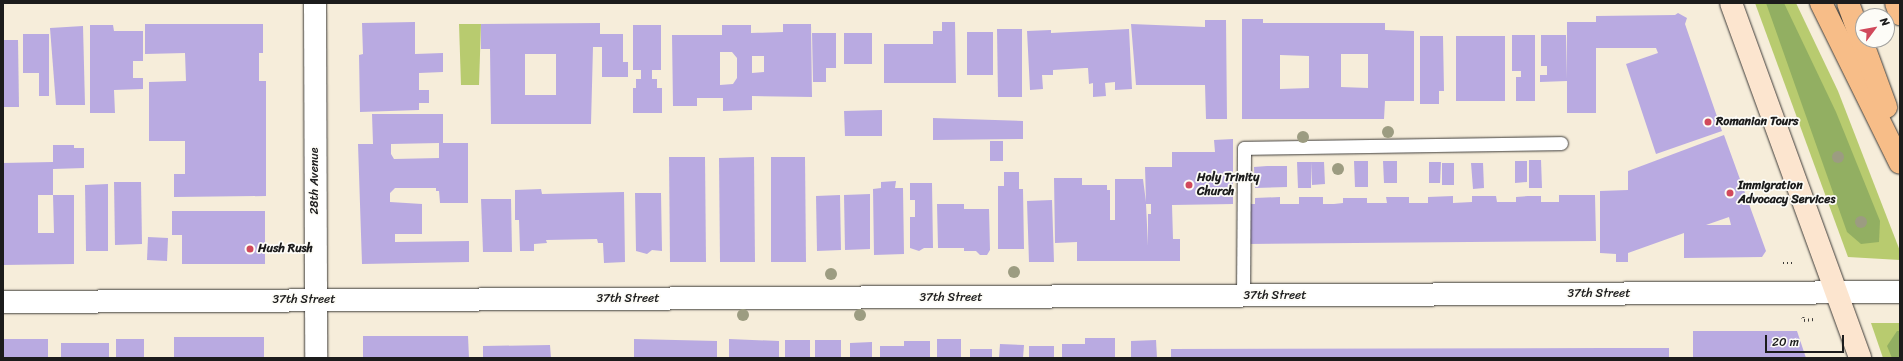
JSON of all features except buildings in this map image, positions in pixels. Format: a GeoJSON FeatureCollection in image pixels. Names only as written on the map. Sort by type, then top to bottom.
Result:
{"type":"FeatureCollection","features":[{"type":"Feature","properties":{"kind":"highway"},"geometry":{"type":"LineString","coordinates":[[1821,3],[1900,163]]}},
{"type":"Feature","properties":{"kind":"highway"},"geometry":{"type":"LineString","coordinates":[[1848,3],[1900,146]]}},
{"type":"Feature","properties":{"kind":"highway"},"geometry":{"type":"LineString","coordinates":[[1896,3],[1900,14]]}},
{"type":"Feature","properties":{"kind":"main road"},"geometry":{"type":"LineString","coordinates":[[1731,3],[1860,358]]}},
{"type":"Feature","properties":{"kind":"street","name":"28th Avenue"},"geometry":{"type":"LineString","coordinates":[[315,3],[316,358]]}},
{"type":"Feature","properties":{"kind":"street","name":"37th Street"},"geometry":{"type":"LineString","coordinates":[[3,302],[1900,292]]}},
{"type":"Feature","properties":{"kind":"lane"},"geometry":{"type":"LineString","coordinates":[[1243,296],[1244,148],[1562,143]]}},
{"type":"Feature","properties":{"kind":"path"},"geometry":{"type":"LineString","coordinates":[[1783,263],[1792,263]]}},
{"type":"Feature","properties":{"kind":"path"},"geometry":{"type":"LineString","coordinates":[[1804,320],[1815,319]]}},
{"type":"Feature","properties":{"kind":"green space"},"geometry":{"type":"Polygon","coordinates":[[[1755,3],[1796,3],[1838,91],[1900,251],[1900,260],[1848,257],[1755,3]]]}},
{"type":"Feature","properties":{"kind":"green space"},"geometry":{"type":"Polygon","coordinates":[[[1766,3],[1784,3],[1836,112],[1880,221],[1879,242],[1861,244],[1847,232],[1766,3]]]}},
{"type":"Feature","properties":{"kind":"green space"},"geometry":{"type":"Polygon","coordinates":[[[459,24],[481,24],[479,85],[461,85],[459,24]]]}},
{"type":"Feature","properties":{"kind":"green space"},"geometry":{"type":"Polygon","coordinates":[[[1871,323],[1900,323],[1900,358],[1883,358],[1871,323]]]}},
{"type":"Feature","properties":{"kind":"green space"},"geometry":{"type":"Polygon","coordinates":[[[1897,331],[1900,331],[1900,358],[1892,358],[1887,346],[1897,331]]]}},
{"type":"Feature","properties":{"kind":"place","name":"Romanian Tours"},"geometry":{"type":"Point","coordinates":[1708,122]}},
{"type":"Feature","properties":{"kind":"place","name":"Holy Trinity Church"},"geometry":{"type":"Point","coordinates":[1189,185]}},
{"type":"Feature","properties":{"kind":"place","name":"Immigration Advocacy Services"},"geometry":{"type":"Point","coordinates":[1730,193]}},
{"type":"Feature","properties":{"kind":"place","name":"Hush Rush"},"geometry":{"type":"Point","coordinates":[250,249]}}]}
